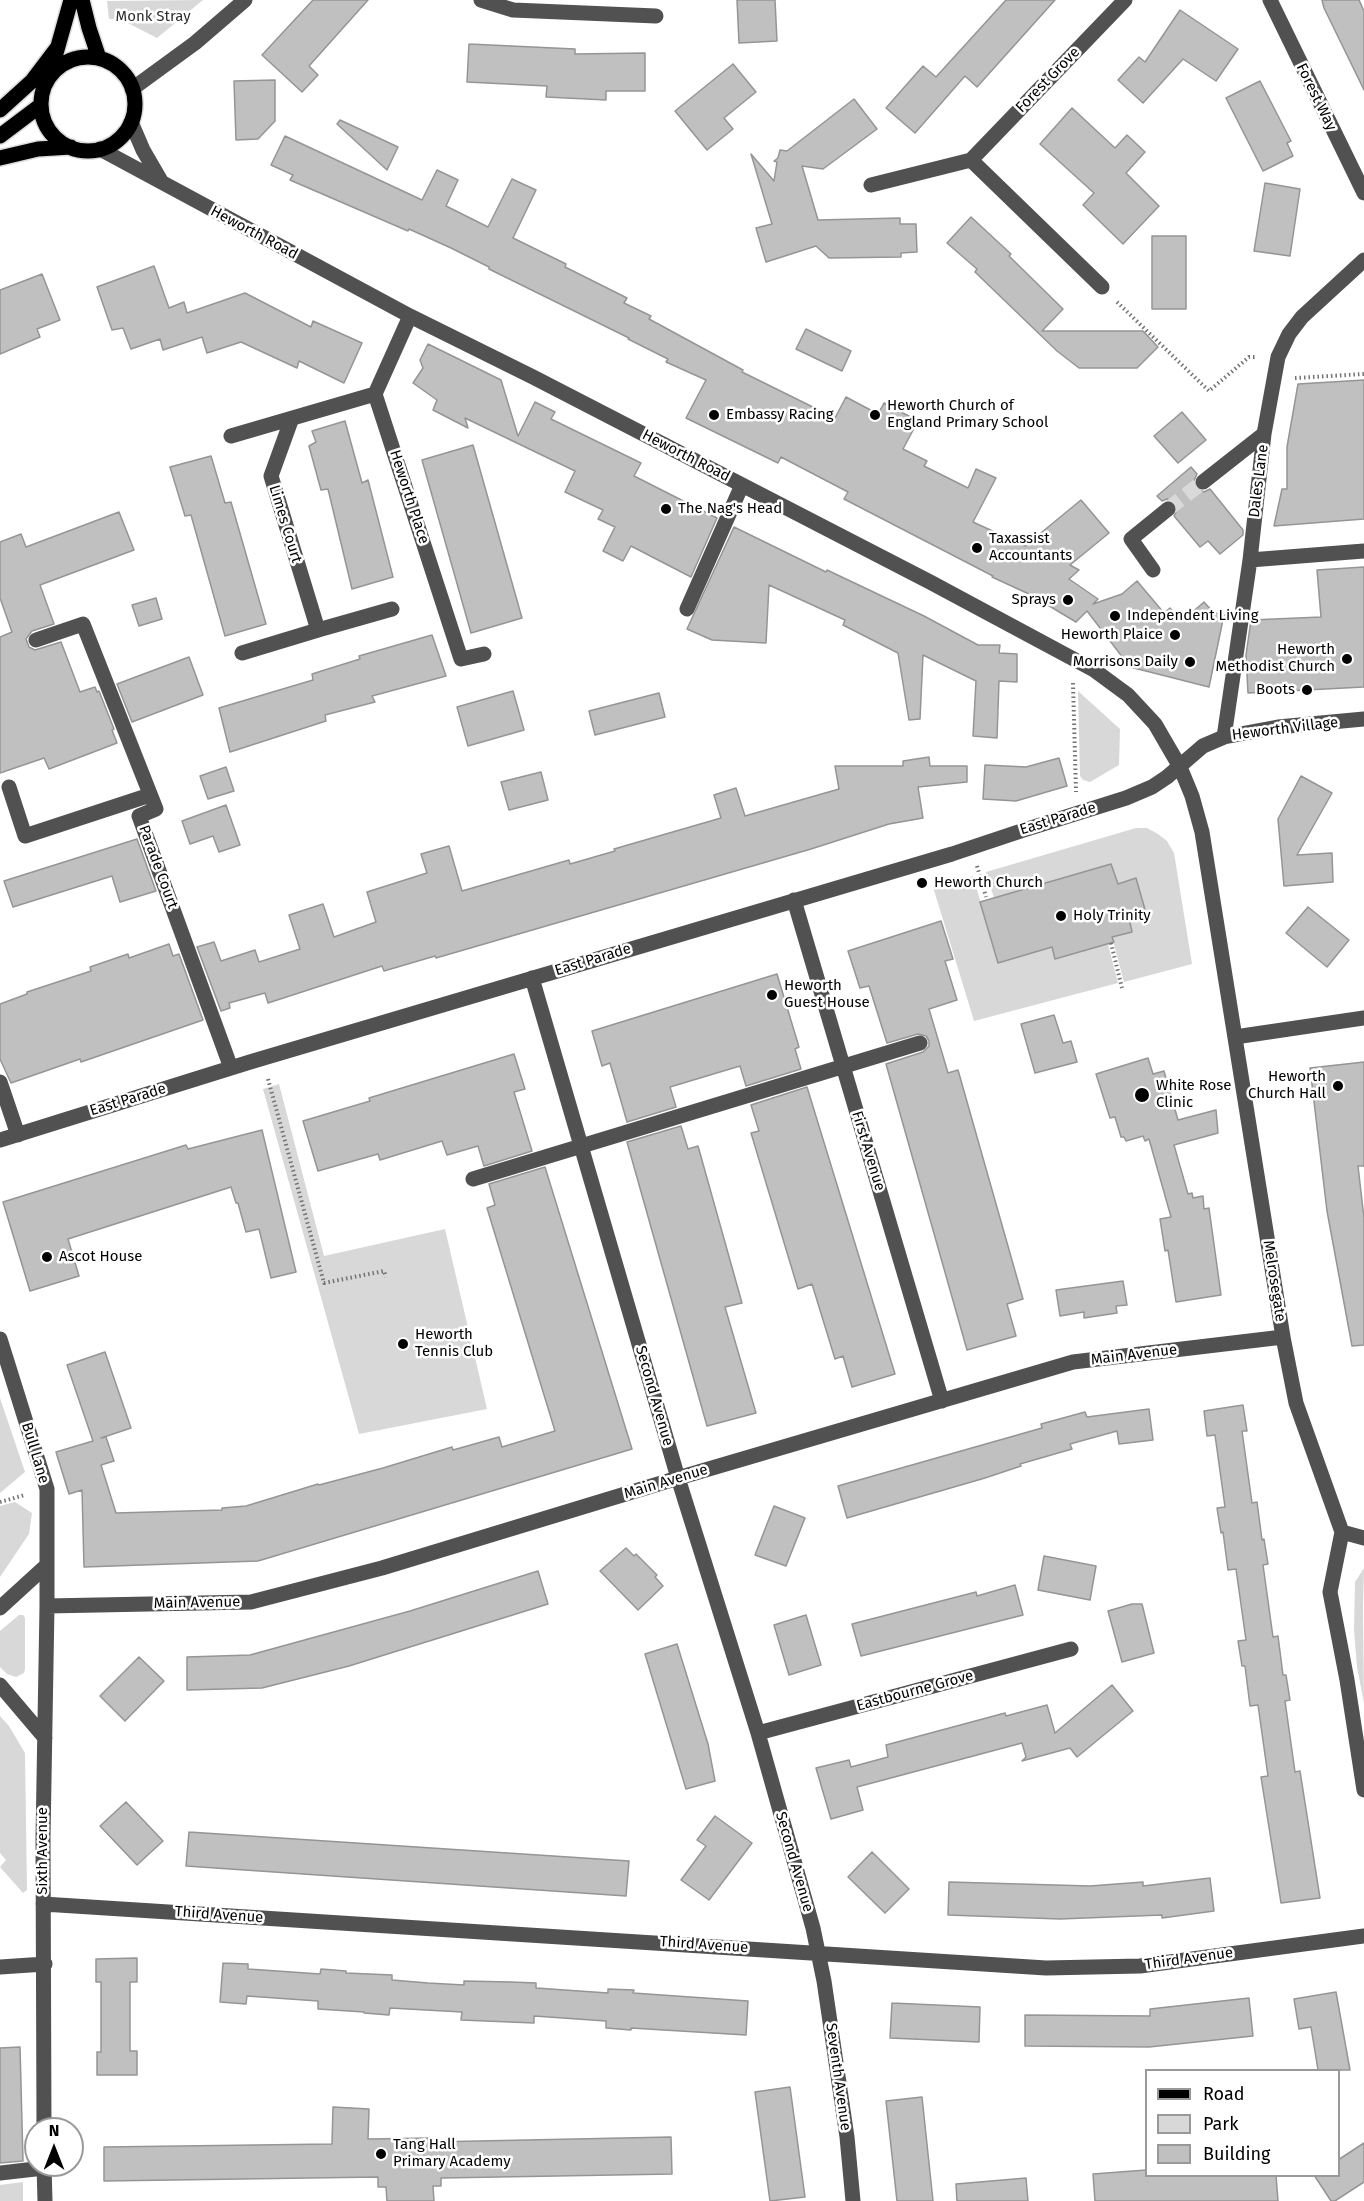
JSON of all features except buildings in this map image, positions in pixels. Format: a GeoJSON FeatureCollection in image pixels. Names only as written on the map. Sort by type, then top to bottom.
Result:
{"type":"FeatureCollection","features":[{"type":"Feature","properties":{"kind":"main road"},"geometry":{"type":"LineString","coordinates":[[49,77],[71,60],[85,57],[110,62],[120,69],[132,89],[134,111],[131,122],[118,139],[100,149],[80,150],[70,147],[58,141],[49,131],[43,118],[42,95],[71,0]]}},
{"type":"Feature","properties":{"kind":"main road"},"geometry":{"type":"LineString","coordinates":[[82,0],[99,58]]}},
{"type":"Feature","properties":{"kind":"main road"},"geometry":{"type":"LineString","coordinates":[[0,110],[32,81],[57,48]]}},
{"type":"Feature","properties":{"kind":"main road"},"geometry":{"type":"LineString","coordinates":[[0,136],[41,105]]}},
{"type":"Feature","properties":{"kind":"main road"},"geometry":{"type":"LineString","coordinates":[[0,158],[38,149],[70,147]]}},
{"type":"Feature","properties":{"kind":"street"},"geometry":{"type":"LineString","coordinates":[[132,89],[195,43],[245,0]]}},
{"type":"Feature","properties":{"kind":"street"},"geometry":{"type":"LineString","coordinates":[[481,0],[513,10],[656,16]]}},
{"type":"Feature","properties":{"kind":"street","name":"Forest Grove"},"geometry":{"type":"LineString","coordinates":[[971,160],[1125,0]]}},
{"type":"Feature","properties":{"kind":"street","name":"Forest Way"},"geometry":{"type":"LineString","coordinates":[[1270,0],[1364,193]]}},
{"type":"Feature","properties":{"kind":"street"},"geometry":{"type":"LineString","coordinates":[[131,122],[161,182]]}},
{"type":"Feature","properties":{"kind":"street","name":"Heworth Road"},"geometry":{"type":"LineString","coordinates":[[100,149],[233,223],[410,316],[742,485],[1094,670],[1133,700],[1155,724],[1180,767]]}},
{"type":"Feature","properties":{"kind":"street"},"geometry":{"type":"LineString","coordinates":[[872,185],[971,160],[1102,287]]}},
{"type":"Feature","properties":{"kind":"street","name":"Dales Lane"},"geometry":{"type":"LineString","coordinates":[[1224,736],[1250,560],[1264,434],[1278,357],[1289,334],[1302,317],[1364,260]]}},
{"type":"Feature","properties":{"kind":"street"},"geometry":{"type":"LineString","coordinates":[[231,436],[375,394],[410,316]]}},
{"type":"Feature","properties":{"kind":"street","name":"Heworth Place"},"geometry":{"type":"LineString","coordinates":[[375,394],[461,659],[484,654]]}},
{"type":"Feature","properties":{"kind":"street","name":"Limes Court"},"geometry":{"type":"LineString","coordinates":[[292,418],[271,476],[318,630]]}},
{"type":"Feature","properties":{"kind":"street"},"geometry":{"type":"LineString","coordinates":[[1203,482],[1264,434]]}},
{"type":"Feature","properties":{"kind":"street"},"geometry":{"type":"LineString","coordinates":[[687,609],[742,485]]}},
{"type":"Feature","properties":{"kind":"street"},"geometry":{"type":"LineString","coordinates":[[1154,570],[1131,539],[1168,509]]}},
{"type":"Feature","properties":{"kind":"street"},"geometry":{"type":"LineString","coordinates":[[1250,560],[1364,551]]}},
{"type":"Feature","properties":{"kind":"street"},"geometry":{"type":"LineString","coordinates":[[242,653],[392,609]]}},
{"type":"Feature","properties":{"kind":"street"},"geometry":{"type":"LineString","coordinates":[[9,787],[26,836],[150,795],[82,624],[36,640]]}},
{"type":"Feature","properties":{"kind":"street","name":"Heworth Village"},"geometry":{"type":"LineString","coordinates":[[1180,767],[1203,746],[1224,736],[1278,727],[1364,719]]}},
{"type":"Feature","properties":{"kind":"street","name":"East Parade"},"geometry":{"type":"LineString","coordinates":[[0,1140],[231,1068],[971,848],[1126,798],[1152,787],[1180,767]]}},
{"type":"Feature","properties":{"kind":"street","name":"Melrosegate"},"geometry":{"type":"LineString","coordinates":[[1180,767],[1192,796],[1202,832],[1283,1337],[1296,1403],[1342,1532]]}},
{"type":"Feature","properties":{"kind":"street","name":"Parade Court"},"geometry":{"type":"LineString","coordinates":[[150,795],[156,809],[139,816],[231,1068]]}},
{"type":"Feature","properties":{"kind":"street","name":"First Avenue"},"geometry":{"type":"LineString","coordinates":[[794,900],[942,1401]]}},
{"type":"Feature","properties":{"kind":"street","name":"Second Avenue"},"geometry":{"type":"LineString","coordinates":[[532,978],[678,1478],[758,1733],[818,1953]]}},
{"type":"Feature","properties":{"kind":"street"},"geometry":{"type":"LineString","coordinates":[[1235,1037],[1364,1018]]}},
{"type":"Feature","properties":{"kind":"street"},"geometry":{"type":"LineString","coordinates":[[472,1179],[920,1043]]}},
{"type":"Feature","properties":{"kind":"street"},"geometry":{"type":"LineString","coordinates":[[0,1082],[18,1135]]}},
{"type":"Feature","properties":{"kind":"street","name":"Main Avenue"},"geometry":{"type":"LineString","coordinates":[[47,1606],[251,1602],[382,1568],[678,1478],[1074,1362],[1283,1337]]}},
{"type":"Feature","properties":{"kind":"street","name":"Bull Lane"},"geometry":{"type":"LineString","coordinates":[[0,1339],[47,1489],[47,1606]]}},
{"type":"Feature","properties":{"kind":"street"},"geometry":{"type":"LineString","coordinates":[[1364,1538],[1342,1532],[1330,1592],[1347,1680],[1364,1790]]}},
{"type":"Feature","properties":{"kind":"street"},"geometry":{"type":"LineString","coordinates":[[0,1608],[47,1565]]}},
{"type":"Feature","properties":{"kind":"street","name":"Sixth Avenue"},"geometry":{"type":"LineString","coordinates":[[44,2117],[43,1904],[47,1606]]}},
{"type":"Feature","properties":{"kind":"street","name":"Eastbourne Grove"},"geometry":{"type":"LineString","coordinates":[[758,1733],[1071,1649]]}},
{"type":"Feature","properties":{"kind":"street"},"geometry":{"type":"LineString","coordinates":[[0,1685],[45,1738]]}},
{"type":"Feature","properties":{"kind":"street","name":"Third Avenue"},"geometry":{"type":"LineString","coordinates":[[43,1904],[1046,1968],[1140,1966],[1364,1936]]}},
{"type":"Feature","properties":{"kind":"street","name":"Seventh Avenue"},"geometry":{"type":"LineString","coordinates":[[818,1953],[847,2137],[853,2201]]}},
{"type":"Feature","properties":{"kind":"street"},"geometry":{"type":"LineString","coordinates":[[0,1967],[45,1964]]}},
{"type":"Feature","properties":{"kind":"street"},"geometry":{"type":"LineString","coordinates":[[0,2173],[24,2169]]}},
{"type":"Feature","properties":{"kind":"street"},"geometry":{"type":"LineString","coordinates":[[44,2177],[45,2201]]}},
{"type":"Feature","properties":{"kind":"path"},"geometry":{"type":"LineString","coordinates":[[1102,287],[1209,391],[1249,357],[1278,357]]}},
{"type":"Feature","properties":{"kind":"path"},"geometry":{"type":"LineString","coordinates":[[1274,380],[1364,374]]}},
{"type":"Feature","properties":{"kind":"path"},"geometry":{"type":"LineString","coordinates":[[1072,658],[1077,814]]}},
{"type":"Feature","properties":{"kind":"path"},"geometry":{"type":"LineString","coordinates":[[971,848],[986,897]]}},
{"type":"Feature","properties":{"kind":"path"},"geometry":{"type":"LineString","coordinates":[[1111,943],[1122,988]]}},
{"type":"Feature","properties":{"kind":"path"},"geometry":{"type":"LineString","coordinates":[[271,1087],[324,1283],[384,1271],[386,1277]]}},
{"type":"Feature","properties":{"kind":"green space","name":"Monk Stray"},"geometry":{"type":"Polygon","coordinates":[[[203,0],[157,38],[122,20],[109,19],[107,1],[203,0]]]}},
{"type":"Feature","properties":{"kind":"green space"},"geometry":{"type":"Polygon","coordinates":[[[1078,691],[1120,729],[1119,765],[1090,782],[1083,780],[1080,776],[1078,691]]]}},
{"type":"Feature","properties":{"kind":"green space"},"geometry":{"type":"Polygon","coordinates":[[[1136,828],[1147,828],[1158,834],[1167,841],[1174,853],[1192,964],[1124,982],[1112,937],[1132,932],[1129,918],[1146,913],[1136,879],[1110,886],[1114,872],[1111,864],[1034,886],[997,908],[986,872],[1136,828]]]}},
{"type":"Feature","properties":{"kind":"green space"},"geometry":{"type":"Polygon","coordinates":[[[973,876],[998,963],[1052,947],[1056,959],[1108,944],[1118,983],[974,1021],[933,887],[973,876]]]}},
{"type":"Feature","properties":{"kind":"green space","name":"Heworth Tennis Club"},"geometry":{"type":"Polygon","coordinates":[[[279,1084],[324,1256],[445,1229],[487,1409],[359,1434],[263,1089],[279,1084]]]}},
{"type":"Feature","properties":{"kind":"green space"},"geometry":{"type":"Polygon","coordinates":[[[0,1398],[25,1472],[0,1493],[0,1398]]]}},
{"type":"Feature","properties":{"kind":"green space"},"geometry":{"type":"Polygon","coordinates":[[[15,1502],[32,1513],[29,1534],[0,1577],[0,1506],[15,1502]]]}},
{"type":"Feature","properties":{"kind":"green space"},"geometry":{"type":"Polygon","coordinates":[[[1364,1568],[1364,1703],[1357,1667],[1354,1630],[1355,1582],[1364,1568]]]}},
{"type":"Feature","properties":{"kind":"green space"},"geometry":{"type":"Polygon","coordinates":[[[19,1615],[25,1618],[25,1669],[24,1673],[16,1677],[7,1674],[0,1667],[0,1631],[19,1615]]]}},
{"type":"Feature","properties":{"kind":"green space"},"geometry":{"type":"Polygon","coordinates":[[[0,1716],[9,1726],[25,1753],[27,1890],[23,1893],[0,1867],[6,1860],[0,1853],[0,1716]]]}},
{"type":"Feature","properties":{"kind":"green space"},"geometry":{"type":"Polygon","coordinates":[[[23,2182],[23,2201],[0,2201],[0,2185],[23,2182]]]}},
{"type":"Feature","properties":{"kind":"tunnel"},"geometry":{"type":"LineString","coordinates":[[1168,509],[1203,482]]}},
{"type":"Feature","properties":{"kind":"place","name":"Embassy Racing"},"geometry":{"type":"Point","coordinates":[714,415]}},
{"type":"Feature","properties":{"kind":"place","name":"Heworth Church of England Primary School"},"geometry":{"type":"Point","coordinates":[875,415]}},
{"type":"Feature","properties":{"kind":"place","name":"The Nag's Head"},"geometry":{"type":"Point","coordinates":[666,509]}},
{"type":"Feature","properties":{"kind":"place","name":"Taxassist Accountants"},"geometry":{"type":"Point","coordinates":[977,548]}},
{"type":"Feature","properties":{"kind":"place","name":"Sprays"},"geometry":{"type":"Point","coordinates":[1068,600]}},
{"type":"Feature","properties":{"kind":"place","name":"Independent Living"},"geometry":{"type":"Point","coordinates":[1115,616]}},
{"type":"Feature","properties":{"kind":"place","name":"Heworth Plaice"},"geometry":{"type":"Point","coordinates":[1175,635]}},
{"type":"Feature","properties":{"kind":"place","name":"Heworth Methodist Church"},"geometry":{"type":"Point","coordinates":[1347,659]}},
{"type":"Feature","properties":{"kind":"place","name":"Morrisons Daily"},"geometry":{"type":"Point","coordinates":[1190,662]}},
{"type":"Feature","properties":{"kind":"place","name":"Boots"},"geometry":{"type":"Point","coordinates":[1307,690]}},
{"type":"Feature","properties":{"kind":"place","name":"Heworth Church"},"geometry":{"type":"Point","coordinates":[922,883]}},
{"type":"Feature","properties":{"kind":"place","name":"Holy Trinity"},"geometry":{"type":"Point","coordinates":[1061,916]}},
{"type":"Feature","properties":{"kind":"place","name":"Heworth Guest House"},"geometry":{"type":"Point","coordinates":[772,995]}},
{"type":"Feature","properties":{"kind":"place","name":"Heworth Church Hall"},"geometry":{"type":"Point","coordinates":[1338,1086]}},
{"type":"Feature","properties":{"kind":"place","name":"White Rose Clinic"},"geometry":{"type":"Point","coordinates":[1142,1095]}},
{"type":"Feature","properties":{"kind":"place","name":"Ascot House"},"geometry":{"type":"Point","coordinates":[47,1257]}},
{"type":"Feature","properties":{"kind":"place","name":"Heworth Tennis Club"},"geometry":{"type":"Point","coordinates":[403,1344]}},
{"type":"Feature","properties":{"kind":"place","name":"Tang Hall Primary Academy"},"geometry":{"type":"Point","coordinates":[381,2154]}}]}
